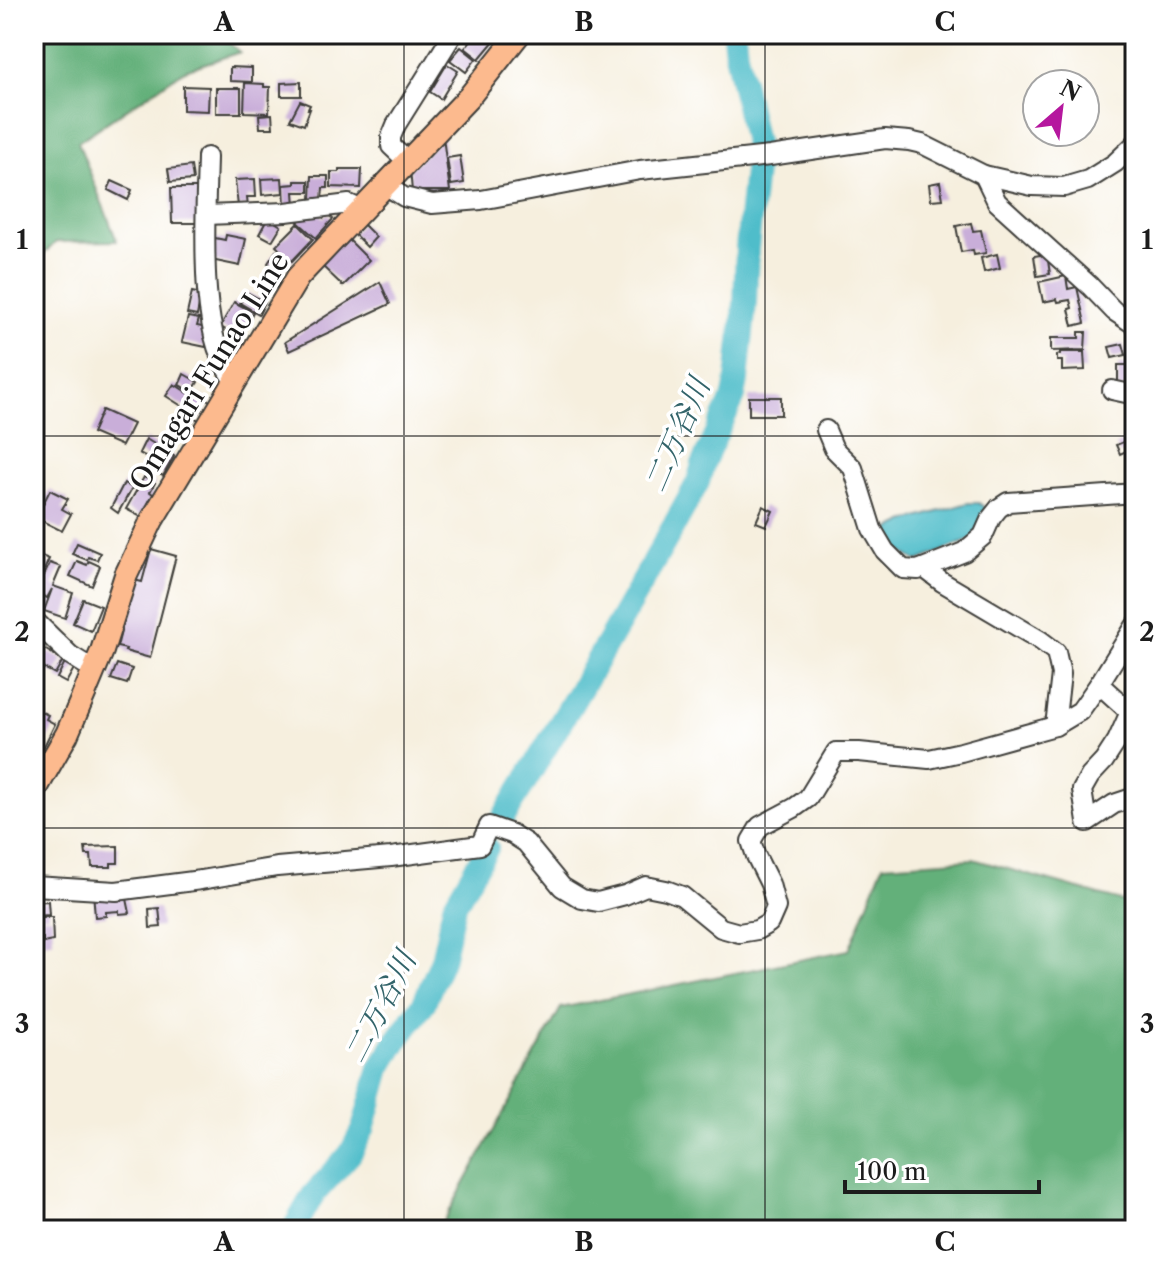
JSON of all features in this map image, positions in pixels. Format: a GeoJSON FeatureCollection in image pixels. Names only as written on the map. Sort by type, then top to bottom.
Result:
{"type":"FeatureCollection","features":[{"type":"Feature","properties":{"kind":"main road","name":"Omagari Funao Line"},"geometry":{"type":"LineString","coordinates":[[34,792],[67,734],[94,670],[126,575],[152,520],[298,277],[469,97],[519,34]]}},
{"type":"Feature","properties":{"kind":"street"},"geometry":{"type":"LineString","coordinates":[[407,161],[391,146],[391,137],[453,34]]}},
{"type":"Feature","properties":{"kind":"street"},"geometry":{"type":"LineString","coordinates":[[385,185],[404,197],[432,204],[481,200],[602,176],[885,139],[922,144],[984,175],[1032,186],[1064,187],[1088,180],[1115,163],[1135,144]]}},
{"type":"Feature","properties":{"kind":"street"},"geometry":{"type":"LineString","coordinates":[[207,157],[206,283],[210,320],[225,370],[235,381]]}},
{"type":"Feature","properties":{"kind":"street"},"geometry":{"type":"LineString","coordinates":[[984,175],[997,202],[1114,311],[1135,325]]}},
{"type":"Feature","properties":{"kind":"street"},"geometry":{"type":"LineString","coordinates":[[206,215],[286,212],[349,204],[362,210]]}},
{"type":"Feature","properties":{"kind":"street"},"geometry":{"type":"LineString","coordinates":[[1112,390],[1135,395]]}},
{"type":"Feature","properties":{"kind":"street"},"geometry":{"type":"LineString","coordinates":[[826,430],[834,449],[853,468],[872,529],[885,551],[903,569],[918,570],[964,552],[983,536],[991,518],[1008,502],[1135,493]]}},
{"type":"Feature","properties":{"kind":"street"},"geometry":{"type":"LineString","coordinates":[[924,568],[1056,652],[1061,674],[1055,726]]}},
{"type":"Feature","properties":{"kind":"street"},"geometry":{"type":"LineString","coordinates":[[34,620],[70,655],[94,670]]}},
{"type":"Feature","properties":{"kind":"street"},"geometry":{"type":"LineString","coordinates":[[34,886],[119,890],[277,867],[391,857],[480,845],[489,826],[526,843],[562,887],[582,899],[598,902],[646,886],[682,896],[721,928],[739,933],[757,930],[769,923],[776,907],[770,884],[751,841],[760,826],[808,798],[836,752],[929,759],[1055,726],[1080,711],[1135,626]]}},
{"type":"Feature","properties":{"kind":"street"},"geometry":{"type":"LineString","coordinates":[[1099,684],[1130,712],[1117,741],[1082,790],[1087,822],[1114,804],[1135,797]]}},
{"type":"Feature","properties":{"kind":"green space"},"geometry":{"type":"Polygon","coordinates":[[[34,34],[218,34],[240,52],[185,70],[78,142],[117,241],[56,242],[34,264],[34,34]]]}},
{"type":"Feature","properties":{"kind":"green space"},"geometry":{"type":"Polygon","coordinates":[[[973,859],[1135,905],[1135,1230],[439,1230],[561,1008],[849,950],[883,865],[973,859]]]}},
{"type":"Feature","properties":{"kind":"water"},"geometry":{"type":"Polygon","coordinates":[[[968,503],[979,503],[986,508],[986,516],[972,539],[918,561],[894,546],[884,532],[907,521],[968,503]]]}},
{"type":"Feature","properties":{"kind":"building"},"geometry":{"type":"Polygon","coordinates":[[[476,34],[486,34],[494,41],[479,59],[465,48],[476,34]]]}},
{"type":"Feature","properties":{"kind":"building"},"geometry":{"type":"Polygon","coordinates":[[[461,47],[476,59],[466,72],[450,60],[461,47]]]}},
{"type":"Feature","properties":{"kind":"building"},"geometry":{"type":"Polygon","coordinates":[[[447,64],[458,71],[441,99],[430,92],[447,64]]]}},
{"type":"Feature","properties":{"kind":"building"},"geometry":{"type":"Polygon","coordinates":[[[230,67],[252,68],[252,82],[230,81],[230,67]]]}},
{"type":"Feature","properties":{"kind":"building"},"geometry":{"type":"Polygon","coordinates":[[[301,82],[301,96],[281,96],[281,83],[301,82]]]}},
{"type":"Feature","properties":{"kind":"building"},"geometry":{"type":"Polygon","coordinates":[[[245,83],[270,87],[269,113],[244,112],[245,83]]]}},
{"type":"Feature","properties":{"kind":"building"},"geometry":{"type":"Polygon","coordinates":[[[183,86],[209,87],[208,111],[183,110],[183,86]]]}},
{"type":"Feature","properties":{"kind":"building"},"geometry":{"type":"Polygon","coordinates":[[[216,88],[241,88],[241,113],[216,113],[216,88]]]}},
{"type":"Feature","properties":{"kind":"building"},"geometry":{"type":"Polygon","coordinates":[[[300,101],[310,105],[304,125],[290,120],[300,101]]]}},
{"type":"Feature","properties":{"kind":"building"},"geometry":{"type":"Polygon","coordinates":[[[272,114],[273,128],[260,128],[259,115],[272,114]]]}},
{"type":"Feature","properties":{"kind":"building"},"geometry":{"type":"Polygon","coordinates":[[[443,137],[450,191],[412,191],[410,169],[443,137]]]}},
{"type":"Feature","properties":{"kind":"building"},"geometry":{"type":"Polygon","coordinates":[[[460,156],[464,183],[451,185],[447,158],[460,156]]]}},
{"type":"Feature","properties":{"kind":"building"},"geometry":{"type":"Polygon","coordinates":[[[191,166],[193,180],[170,182],[168,169],[191,166]]]}},
{"type":"Feature","properties":{"kind":"building"},"geometry":{"type":"Polygon","coordinates":[[[339,169],[362,169],[361,188],[331,187],[331,172],[339,172],[339,169]]]}},
{"type":"Feature","properties":{"kind":"building"},"geometry":{"type":"Polygon","coordinates":[[[312,176],[328,176],[328,188],[323,188],[322,199],[311,199],[312,176]]]}},
{"type":"Feature","properties":{"kind":"building"},"geometry":{"type":"Polygon","coordinates":[[[282,178],[283,193],[262,195],[261,179],[282,178]]]}},
{"type":"Feature","properties":{"kind":"building"},"geometry":{"type":"Polygon","coordinates":[[[255,179],[256,197],[247,197],[248,206],[238,206],[235,180],[255,179]]]}},
{"type":"Feature","properties":{"kind":"building"},"geometry":{"type":"Polygon","coordinates":[[[112,181],[132,190],[128,200],[108,190],[112,181]]]}},
{"type":"Feature","properties":{"kind":"building"},"geometry":{"type":"Polygon","coordinates":[[[295,181],[309,181],[309,192],[294,192],[295,206],[285,206],[284,185],[295,184],[295,181]]]}},
{"type":"Feature","properties":{"kind":"building"},"geometry":{"type":"Polygon","coordinates":[[[940,182],[943,199],[931,200],[929,184],[940,182]]]}},
{"type":"Feature","properties":{"kind":"building"},"geometry":{"type":"Polygon","coordinates":[[[171,188],[198,188],[198,223],[172,223],[171,188]]]}},
{"type":"Feature","properties":{"kind":"building"},"geometry":{"type":"Polygon","coordinates":[[[318,212],[324,218],[327,213],[333,219],[316,238],[298,222],[307,213],[312,218],[318,212]]]}},
{"type":"Feature","properties":{"kind":"building"},"geometry":{"type":"Polygon","coordinates":[[[268,218],[281,226],[272,241],[259,234],[268,218]]]}},
{"type":"Feature","properties":{"kind":"building"},"geometry":{"type":"Polygon","coordinates":[[[362,223],[376,237],[367,247],[353,233],[362,223]]]}},
{"type":"Feature","properties":{"kind":"building"},"geometry":{"type":"Polygon","coordinates":[[[971,223],[973,231],[981,230],[986,253],[974,255],[973,250],[961,252],[956,226],[971,223]]]}},
{"type":"Feature","properties":{"kind":"building"},"geometry":{"type":"Polygon","coordinates":[[[298,224],[313,239],[292,261],[276,246],[298,224]]]}},
{"type":"Feature","properties":{"kind":"building"},"geometry":{"type":"Polygon","coordinates":[[[226,235],[246,239],[240,266],[211,260],[215,238],[225,240],[226,235]]]}},
{"type":"Feature","properties":{"kind":"building"},"geometry":{"type":"Polygon","coordinates":[[[345,236],[369,260],[343,286],[319,263],[345,236]]]}},
{"type":"Feature","properties":{"kind":"building"},"geometry":{"type":"Polygon","coordinates":[[[276,251],[290,260],[281,273],[268,263],[276,251]]]}},
{"type":"Feature","properties":{"kind":"building"},"geometry":{"type":"Polygon","coordinates":[[[997,254],[1000,268],[984,272],[981,258],[997,254]]]}},
{"type":"Feature","properties":{"kind":"building"},"geometry":{"type":"Polygon","coordinates":[[[1047,254],[1050,274],[1037,276],[1034,256],[1047,254]]]}},
{"type":"Feature","properties":{"kind":"building"},"geometry":{"type":"Polygon","coordinates":[[[269,270],[281,278],[275,288],[262,281],[269,270]]]}},
{"type":"Feature","properties":{"kind":"building"},"geometry":{"type":"Polygon","coordinates":[[[1066,276],[1068,289],[1077,287],[1085,323],[1073,326],[1070,300],[1043,302],[1039,282],[1066,276]]]}},
{"type":"Feature","properties":{"kind":"building"},"geometry":{"type":"Polygon","coordinates":[[[380,282],[390,304],[289,351],[285,342],[380,282]]]}},
{"type":"Feature","properties":{"kind":"building"},"geometry":{"type":"Polygon","coordinates":[[[192,292],[201,294],[197,316],[187,314],[192,292]]]}},
{"type":"Feature","properties":{"kind":"building"},"geometry":{"type":"Polygon","coordinates":[[[246,292],[265,302],[259,314],[240,303],[246,292]]]}},
{"type":"Feature","properties":{"kind":"building"},"geometry":{"type":"Polygon","coordinates":[[[234,302],[253,312],[240,337],[220,327],[234,302]]]}},
{"type":"Feature","properties":{"kind":"building"},"geometry":{"type":"Polygon","coordinates":[[[188,317],[199,319],[197,326],[207,328],[206,347],[182,342],[188,317]]]}},
{"type":"Feature","properties":{"kind":"building"},"geometry":{"type":"Polygon","coordinates":[[[1079,332],[1086,332],[1085,350],[1051,351],[1051,338],[1079,338],[1079,332]]]}},
{"type":"Feature","properties":{"kind":"building"},"geometry":{"type":"Polygon","coordinates":[[[235,338],[244,343],[234,362],[225,357],[235,338]]]}},
{"type":"Feature","properties":{"kind":"building"},"geometry":{"type":"Polygon","coordinates":[[[1123,344],[1126,355],[1112,358],[1109,347],[1123,344]]]}},
{"type":"Feature","properties":{"kind":"building"},"geometry":{"type":"Polygon","coordinates":[[[1060,352],[1084,352],[1085,370],[1062,371],[1062,361],[1057,361],[1060,352]]]}},
{"type":"Feature","properties":{"kind":"building"},"geometry":{"type":"Polygon","coordinates":[[[1118,365],[1128,365],[1128,388],[1118,388],[1118,365]]]}},
{"type":"Feature","properties":{"kind":"building"},"geometry":{"type":"Polygon","coordinates":[[[184,374],[198,382],[192,392],[179,385],[184,374]]]}},
{"type":"Feature","properties":{"kind":"building"},"geometry":{"type":"Polygon","coordinates":[[[174,384],[196,398],[198,394],[210,401],[199,420],[195,418],[184,435],[173,428],[184,411],[186,413],[188,410],[166,396],[174,384]]]}},
{"type":"Feature","properties":{"kind":"building"},"geometry":{"type":"Polygon","coordinates":[[[749,397],[781,397],[781,415],[749,415],[749,397]]]}},
{"type":"Feature","properties":{"kind":"building"},"geometry":{"type":"Polygon","coordinates":[[[102,410],[133,424],[122,446],[92,433],[102,410]]]}},
{"type":"Feature","properties":{"kind":"building"},"geometry":{"type":"Polygon","coordinates":[[[1135,437],[1135,447],[1120,454],[1116,445],[1135,437]]]}},
{"type":"Feature","properties":{"kind":"building"},"geometry":{"type":"Polygon","coordinates":[[[146,439],[174,456],[163,476],[153,471],[158,463],[139,453],[146,439]]]}},
{"type":"Feature","properties":{"kind":"building"},"geometry":{"type":"Polygon","coordinates":[[[144,477],[155,483],[141,517],[126,509],[144,477]]]}},
{"type":"Feature","properties":{"kind":"building"},"geometry":{"type":"Polygon","coordinates":[[[124,483],[132,488],[118,513],[111,508],[124,483]]]}},
{"type":"Feature","properties":{"kind":"building"},"geometry":{"type":"Polygon","coordinates":[[[50,490],[68,499],[62,509],[71,514],[62,531],[36,518],[50,490]]]}},
{"type":"Feature","properties":{"kind":"building"},"geometry":{"type":"Polygon","coordinates":[[[763,506],[773,511],[766,526],[756,522],[763,506]]]}},
{"type":"Feature","properties":{"kind":"building"},"geometry":{"type":"Polygon","coordinates":[[[77,543],[100,553],[97,560],[72,554],[77,543]]]}},
{"type":"Feature","properties":{"kind":"building"},"geometry":{"type":"Polygon","coordinates":[[[151,549],[176,556],[150,658],[117,647],[134,580],[142,582],[151,549]]]}},
{"type":"Feature","properties":{"kind":"building"},"geometry":{"type":"Polygon","coordinates":[[[34,553],[49,559],[41,577],[34,574],[34,553]]]}},
{"type":"Feature","properties":{"kind":"building"},"geometry":{"type":"Polygon","coordinates":[[[77,561],[87,565],[89,561],[100,566],[92,586],[70,576],[77,561]]]}},
{"type":"Feature","properties":{"kind":"building"},"geometry":{"type":"Polygon","coordinates":[[[50,563],[61,567],[53,586],[73,593],[65,618],[44,611],[52,589],[47,598],[36,593],[50,563]]]}},
{"type":"Feature","properties":{"kind":"building"},"geometry":{"type":"Polygon","coordinates":[[[83,599],[101,606],[91,631],[73,623],[83,599]]]}},
{"type":"Feature","properties":{"kind":"building"},"geometry":{"type":"Polygon","coordinates":[[[44,649],[63,660],[55,674],[36,664],[44,649]]]}},
{"type":"Feature","properties":{"kind":"building"},"geometry":{"type":"Polygon","coordinates":[[[66,660],[76,665],[66,683],[57,678],[66,660]]]}},
{"type":"Feature","properties":{"kind":"building"},"geometry":{"type":"Polygon","coordinates":[[[117,664],[132,669],[127,684],[111,679],[117,664]]]}},
{"type":"Feature","properties":{"kind":"building"},"geometry":{"type":"Polygon","coordinates":[[[34,708],[48,715],[46,719],[55,724],[43,748],[34,744],[34,708]]]}},
{"type":"Feature","properties":{"kind":"building"},"geometry":{"type":"Polygon","coordinates":[[[118,846],[118,863],[111,863],[111,867],[92,867],[91,855],[86,855],[85,847],[118,846]]]}},
{"type":"Feature","properties":{"kind":"building"},"geometry":{"type":"Polygon","coordinates":[[[93,891],[126,894],[130,913],[106,912],[106,916],[95,917],[93,891]]]}},
{"type":"Feature","properties":{"kind":"building"},"geometry":{"type":"Polygon","coordinates":[[[48,901],[49,915],[34,916],[34,902],[48,901]]]}},
{"type":"Feature","properties":{"kind":"building"},"geometry":{"type":"Polygon","coordinates":[[[159,908],[161,927],[150,928],[149,909],[159,908]]]}},
{"type":"Feature","properties":{"kind":"building"},"geometry":{"type":"Polygon","coordinates":[[[34,917],[52,917],[53,941],[43,943],[43,938],[34,938],[34,917]]]}},
{"type":"Feature","properties":{"kind":"waterway","name":"二万谷川"},"geometry":{"type":"LineString","coordinates":[[504,816],[698,482],[704,461],[734,396],[757,152],[734,34]]}},
{"type":"Feature","properties":{"kind":"waterway","name":"二万谷川"},"geometry":{"type":"LineString","coordinates":[[293,1230],[313,1195],[350,1154],[363,1129],[380,1068],[424,1003],[442,960],[454,906],[487,848]]}}]}
